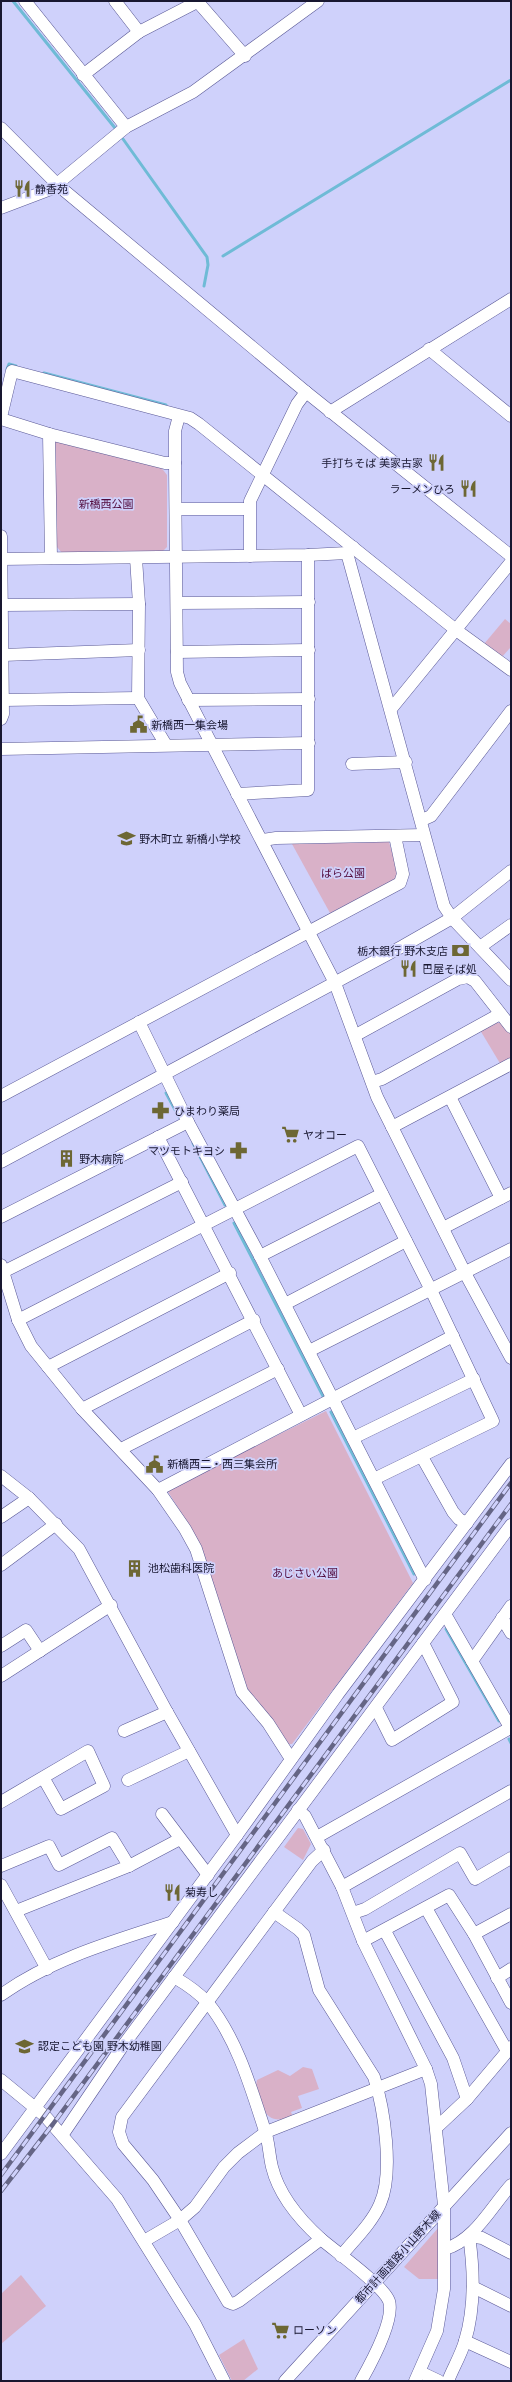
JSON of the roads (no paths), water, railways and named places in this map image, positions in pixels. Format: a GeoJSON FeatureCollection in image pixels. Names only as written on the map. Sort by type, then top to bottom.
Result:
{"type":"FeatureCollection","features":[{"type":"Feature","properties":{"kind":"street"},"geometry":{"type":"LineString","coordinates":[[25,1],[126,127]]}},
{"type":"Feature","properties":{"kind":"street"},"geometry":{"type":"LineString","coordinates":[[115,1],[139,32]]}},
{"type":"Feature","properties":{"kind":"street"},"geometry":{"type":"LineString","coordinates":[[83,75],[139,32],[198,1],[245,56]]}},
{"type":"Feature","properties":{"kind":"street"},"geometry":{"type":"LineString","coordinates":[[1,208],[58,185],[126,127],[193,92],[245,56],[318,1]]}},
{"type":"Feature","properties":{"kind":"street"},"geometry":{"type":"LineString","coordinates":[[1,128],[58,185],[330,412],[511,556]]}},
{"type":"Feature","properties":{"kind":"street"},"geometry":{"type":"LineString","coordinates":[[330,412],[511,299]]}},
{"type":"Feature","properties":{"kind":"street"},"geometry":{"type":"LineString","coordinates":[[429,349],[511,416]]}},
{"type":"Feature","properties":{"kind":"street"},"geometry":{"type":"LineString","coordinates":[[175,463],[165,463],[49,434],[1,418],[12,371],[179,416],[199,424],[263,475],[350,550],[511,670]]}},
{"type":"Feature","properties":{"kind":"street"},"geometry":{"type":"LineString","coordinates":[[250,556],[250,501],[297,404],[306,392]]}},
{"type":"Feature","properties":{"kind":"street"},"geometry":{"type":"LineString","coordinates":[[179,416],[175,431],[177,672],[188,700],[263,840],[335,983],[356,1034],[372,1082],[392,1127],[465,1273],[511,1358]]}},
{"type":"Feature","properties":{"kind":"street"},"geometry":{"type":"LineString","coordinates":[[49,434],[51,558]]}},
{"type":"Feature","properties":{"kind":"street"},"geometry":{"type":"LineString","coordinates":[[176,509],[249,509]]}},
{"type":"Feature","properties":{"kind":"street"},"geometry":{"type":"LineString","coordinates":[[1,536],[3,655],[3,700],[1,719]]}},
{"type":"Feature","properties":{"kind":"street"},"geometry":{"type":"LineString","coordinates":[[1,559],[308,555],[350,550]]}},
{"type":"Feature","properties":{"kind":"street"},"geometry":{"type":"LineString","coordinates":[[350,550],[391,709],[422,820],[424,835],[444,906],[452,918],[511,980]]}},
{"type":"Feature","properties":{"kind":"street"},"geometry":{"type":"LineString","coordinates":[[237,794],[308,790],[308,555]]}},
{"type":"Feature","properties":{"kind":"street"},"geometry":{"type":"LineString","coordinates":[[136,558],[139,604],[138,698],[166,745]]}},
{"type":"Feature","properties":{"kind":"street"},"geometry":{"type":"LineString","coordinates":[[391,709],[511,562]]}},
{"type":"Feature","properties":{"kind":"street"},"geometry":{"type":"LineString","coordinates":[[177,603],[309,602]]}},
{"type":"Feature","properties":{"kind":"street"},"geometry":{"type":"LineString","coordinates":[[2,605],[139,604]]}},
{"type":"Feature","properties":{"kind":"street"},"geometry":{"type":"LineString","coordinates":[[3,655],[139,650]]}},
{"type":"Feature","properties":{"kind":"street"},"geometry":{"type":"LineString","coordinates":[[177,652],[309,650]]}},
{"type":"Feature","properties":{"kind":"street"},"geometry":{"type":"LineString","coordinates":[[3,700],[138,698]]}},
{"type":"Feature","properties":{"kind":"street"},"geometry":{"type":"LineString","coordinates":[[188,700],[309,699]]}},
{"type":"Feature","properties":{"kind":"street"},"geometry":{"type":"LineString","coordinates":[[422,820],[431,816],[511,711]]}},
{"type":"Feature","properties":{"kind":"street"},"geometry":{"type":"LineString","coordinates":[[1,749],[309,743]]}},
{"type":"Feature","properties":{"kind":"street"},"geometry":{"type":"LineString","coordinates":[[352,764],[406,762]]}},
{"type":"Feature","properties":{"kind":"street"},"geometry":{"type":"LineString","coordinates":[[263,840],[276,838],[424,835]]}},
{"type":"Feature","properties":{"kind":"street"},"geometry":{"type":"LineString","coordinates":[[1,1096],[400,883],[403,874],[395,836]]}},
{"type":"Feature","properties":{"kind":"street"},"geometry":{"type":"LineString","coordinates":[[1,1162],[165,1075],[452,918],[511,871]]}},
{"type":"Feature","properties":{"kind":"street"},"geometry":{"type":"LineString","coordinates":[[480,947],[511,925]]}},
{"type":"Feature","properties":{"kind":"street"},"geometry":{"type":"LineString","coordinates":[[356,1034],[458,980],[468,977],[475,981],[511,1027]]}},
{"type":"Feature","properties":{"kind":"street"},"geometry":{"type":"LineString","coordinates":[[372,1082],[382,1079],[500,1014]]}},
{"type":"Feature","properties":{"kind":"street"},"geometry":{"type":"LineString","coordinates":[[139,1022],[188,1122],[285,1304],[425,1580]]}},
{"type":"Feature","properties":{"kind":"street"},"geometry":{"type":"LineString","coordinates":[[392,1127],[450,1098],[511,1064]]}},
{"type":"Feature","properties":{"kind":"street"},"geometry":{"type":"LineString","coordinates":[[443,1228],[506,1196],[450,1098]]}},
{"type":"Feature","properties":{"kind":"street"},"geometry":{"type":"LineString","coordinates":[[1,1218],[188,1122]]}},
{"type":"Feature","properties":{"kind":"street"},"geometry":{"type":"LineString","coordinates":[[158,1137],[204,1226],[230,1272],[301,1415]]}},
{"type":"Feature","properties":{"kind":"street"},"geometry":{"type":"LineString","coordinates":[[18,1320],[358,1146],[431,1290],[493,1421],[422,1457],[374,1479]]}},
{"type":"Feature","properties":{"kind":"street"},"geometry":{"type":"LineString","coordinates":[[182,1182],[2,1268],[18,1320],[31,1346],[82,1409],[158,1490],[185,1529],[196,1549],[242,1692],[268,1723],[291,1759]]}},
{"type":"Feature","properties":{"kind":"street"},"geometry":{"type":"LineString","coordinates":[[260,1256],[382,1194]]}},
{"type":"Feature","properties":{"kind":"street"},"geometry":{"type":"LineString","coordinates":[[285,1304],[406,1241]]}},
{"type":"Feature","properties":{"kind":"street"},"geometry":{"type":"LineString","coordinates":[[309,1351],[511,1249]]}},
{"type":"Feature","properties":{"kind":"street"},"geometry":{"type":"LineString","coordinates":[[48,1367],[230,1272]]}},
{"type":"Feature","properties":{"kind":"street"},"geometry":{"type":"LineString","coordinates":[[82,1409],[254,1320]]}},
{"type":"Feature","properties":{"kind":"street"},"geometry":{"type":"LineString","coordinates":[[158,1490],[453,1336]]}},
{"type":"Feature","properties":{"kind":"street"},"geometry":{"type":"LineString","coordinates":[[121,1449],[278,1369]]}},
{"type":"Feature","properties":{"kind":"street"},"geometry":{"type":"LineString","coordinates":[[353,1438],[474,1379]]}},
{"type":"Feature","properties":{"kind":"street"},"geometry":{"type":"LineString","coordinates":[[422,1457],[453,1512],[467,1523]]}},
{"type":"Feature","properties":{"kind":"street"},"geometry":{"type":"LineString","coordinates":[[1,2154],[208,1875],[291,1759],[511,1464]]}},
{"type":"Feature","properties":{"kind":"street"},"geometry":{"type":"LineString","coordinates":[[1,1476],[29,1498],[79,1549],[111,1605],[167,1712],[237,1835]]}},
{"type":"Feature","properties":{"kind":"street"},"geometry":{"type":"LineString","coordinates":[[1,1517],[29,1498]]}},
{"type":"Feature","properties":{"kind":"street"},"geometry":{"type":"LineString","coordinates":[[1,1565],[56,1524]]}},
{"type":"Feature","properties":{"kind":"street"},"geometry":{"type":"LineString","coordinates":[[63,2134],[122,2047],[511,1525]]}},
{"type":"Feature","properties":{"kind":"street"},"geometry":{"type":"LineString","coordinates":[[1,1676],[111,1605]]}},
{"type":"Feature","properties":{"kind":"street"},"geometry":{"type":"LineString","coordinates":[[472,1661],[511,1606]]}},
{"type":"Feature","properties":{"kind":"street"},"geometry":{"type":"LineString","coordinates":[[317,1837],[511,1728],[446,1614]]}},
{"type":"Feature","properties":{"kind":"street"},"geometry":{"type":"LineString","coordinates":[[502,1618],[511,1633]]}},
{"type":"Feature","properties":{"kind":"street"},"geometry":{"type":"LineString","coordinates":[[1,1646],[26,1630],[40,1651]]}},
{"type":"Feature","properties":{"kind":"street"},"geometry":{"type":"LineString","coordinates":[[376,1708],[392,1740],[453,1702],[424,1643]]}},
{"type":"Feature","properties":{"kind":"street"},"geometry":{"type":"LineString","coordinates":[[124,1731],[167,1712]]}},
{"type":"Feature","properties":{"kind":"street"},"geometry":{"type":"LineString","coordinates":[[1,1802],[44,1779],[88,1751],[104,1786],[61,1809],[44,1779]]}},
{"type":"Feature","properties":{"kind":"street"},"geometry":{"type":"LineString","coordinates":[[128,1780],[189,1751]]}},
{"type":"Feature","properties":{"kind":"street"},"geometry":{"type":"LineString","coordinates":[[342,1887],[511,1791]]}},
{"type":"Feature","properties":{"kind":"street"},"geometry":{"type":"LineString","coordinates":[[298,1810],[305,1816],[342,1887],[363,1942],[426,2069],[431,2084],[444,2205],[445,2249],[442,2312],[438,2331],[417,2376],[439,2381]]}},
{"type":"Feature","properties":{"kind":"street"},"geometry":{"type":"LineString","coordinates":[[162,1814],[208,1875]]}},
{"type":"Feature","properties":{"kind":"street"},"geometry":{"type":"LineString","coordinates":[[1,1866],[49,1846],[59,1865],[112,1838],[129,1866]]}},
{"type":"Feature","properties":{"kind":"street"},"geometry":{"type":"LineString","coordinates":[[16,1911],[129,1866],[180,1839]]}},
{"type":"Feature","properties":{"kind":"street"},"geometry":{"type":"LineString","coordinates":[[321,2239],[233,2304],[228,2302],[180,2220],[153,2180],[123,2144],[119,2132],[119,2126],[122,2117],[274,1912],[312,1861],[324,1850]]}},
{"type":"Feature","properties":{"kind":"street"},"geometry":{"type":"LineString","coordinates":[[353,1913],[365,1909],[460,1853],[475,1879],[511,1858]]}},
{"type":"Feature","properties":{"kind":"street"},"geometry":{"type":"LineString","coordinates":[[1,1885],[47,1969]]}},
{"type":"Feature","properties":{"kind":"street"},"geometry":{"type":"LineString","coordinates":[[363,1942],[449,1895],[474,1934],[511,2003]]}},
{"type":"Feature","properties":{"kind":"street"},"geometry":{"type":"LineString","coordinates":[[426,1908],[509,2049],[466,2099],[436,2128]]}},
{"type":"Feature","properties":{"kind":"street"},"geometry":{"type":"LineString","coordinates":[[274,1912],[304,1935],[319,1990],[374,2077],[378,2089],[386,2153],[384,2191],[375,2214],[341,2256]]}},
{"type":"Feature","properties":{"kind":"street"},"geometry":{"type":"LineString","coordinates":[[474,1934],[511,1914]]}},
{"type":"Feature","properties":{"kind":"street"},"geometry":{"type":"LineString","coordinates":[[1,1995],[47,1969],[104,1945],[173,1922]]}},
{"type":"Feature","properties":{"kind":"street"},"geometry":{"type":"LineString","coordinates":[[385,1931],[453,2058],[466,2099]]}},
{"type":"Feature","properties":{"kind":"street"},"geometry":{"type":"LineString","coordinates":[[497,1978],[511,1969]]}},
{"type":"Feature","properties":{"kind":"street"},"geometry":{"type":"LineString","coordinates":[[174,1977],[208,2003],[235,2049],[266,2132],[273,2168],[284,2194],[305,2224],[374,2283],[387,2298],[389,2313],[376,2353],[361,2381]]}},
{"type":"Feature","properties":{"kind":"street"},"geometry":{"type":"LineString","coordinates":[[144,2241],[180,2220],[195,2207],[224,2167],[238,2153],[266,2132],[426,2069]]}},
{"type":"Feature","properties":{"kind":"street"},"geometry":{"type":"LineString","coordinates":[[1,2080],[63,2134],[117,2199],[195,2324],[224,2381]]}},
{"type":"Feature","properties":{"kind":"street","name":"都市計画道路小山野木線"},"geometry":{"type":"LineString","coordinates":[[285,2381],[511,2133]]}},
{"type":"Feature","properties":{"kind":"street"},"geometry":{"type":"LineString","coordinates":[[445,2249],[456,2245],[469,2236],[507,2196],[511,2185]]}},
{"type":"Feature","properties":{"kind":"street"},"geometry":{"type":"LineString","coordinates":[[469,2236],[482,2238],[511,2253]]}},
{"type":"Feature","properties":{"kind":"street"},"geometry":{"type":"LineString","coordinates":[[448,2381],[465,2341],[474,2287],[469,2236]]}},
{"type":"Feature","properties":{"kind":"street"},"geometry":{"type":"LineString","coordinates":[[474,2287],[511,2306]]}},
{"type":"Feature","properties":{"kind":"street"},"geometry":{"type":"LineString","coordinates":[[465,2341],[511,2362]]}},
{"type":"Feature","properties":{"kind":"waterway"},"geometry":{"type":"LineString","coordinates":[[13,1],[115,128]]}},
{"type":"Feature","properties":{"kind":"waterway"},"geometry":{"type":"LineString","coordinates":[[223,256],[511,80]]}},
{"type":"Feature","properties":{"kind":"waterway"},"geometry":{"type":"LineString","coordinates":[[123,139],[207,257],[208,265],[204,286]]}},
{"type":"Feature","properties":{"kind":"waterway"},"geometry":{"type":"LineString","coordinates":[[7,369],[9,364],[16,366]]}},
{"type":"Feature","properties":{"kind":"waterway"},"geometry":{"type":"LineString","coordinates":[[44,373],[166,405]]}},
{"type":"Feature","properties":{"kind":"waterway"},"geometry":{"type":"LineString","coordinates":[[166,1093],[179,1117]]}},
{"type":"Feature","properties":{"kind":"waterway"},"geometry":{"type":"LineString","coordinates":[[193,1143],[225,1205]]}},
{"type":"Feature","properties":{"kind":"waterway"},"geometry":{"type":"LineString","coordinates":[[234,1223],[323,1396]]}},
{"type":"Feature","properties":{"kind":"waterway"},"geometry":{"type":"LineString","coordinates":[[331,1412],[414,1574]]}},
{"type":"Feature","properties":{"kind":"waterway"},"geometry":{"type":"LineString","coordinates":[[446,1629],[499,1721]]}},
{"type":"Feature","properties":{"kind":"waterway"},"geometry":{"type":"LineString","coordinates":[[509,1739],[511,1743]]}},
{"type":"Feature","properties":{"kind":"railway"},"geometry":{"type":"LineString","coordinates":[[1,2175],[511,1483]]}},
{"type":"Feature","properties":{"kind":"railway"},"geometry":{"type":"LineString","coordinates":[[1,2191],[53,2124],[511,1504]]}},
{"type":"Feature","properties":{"kind":"place","name":"静香苑"},"geometry":{"type":"Point","coordinates":[22,189]}},
{"type":"Feature","properties":{"kind":"place","name":"手打ちそば 美家古家"},"geometry":{"type":"Point","coordinates":[436,463]}},
{"type":"Feature","properties":{"kind":"place","name":"ラーメンひろ"},"geometry":{"type":"Point","coordinates":[468,489]}},
{"type":"Feature","properties":{"kind":"place","name":"新橋西一集会場"},"geometry":{"type":"Point","coordinates":[138,725]}},
{"type":"Feature","properties":{"kind":"place","name":"野木町立 新橋小学校"},"geometry":{"type":"Point","coordinates":[126,839]}},
{"type":"Feature","properties":{"kind":"place","name":"栃木銀行 野木支店"},"geometry":{"type":"Point","coordinates":[461,951]}},
{"type":"Feature","properties":{"kind":"place","name":"巴屋そば処"},"geometry":{"type":"Point","coordinates":[409,969]}},
{"type":"Feature","properties":{"kind":"place","name":"ひまわり薬局"},"geometry":{"type":"Point","coordinates":[161,1111]}},
{"type":"Feature","properties":{"kind":"place","name":"ヤオコー"},"geometry":{"type":"Point","coordinates":[290,1135]}},
{"type":"Feature","properties":{"kind":"place","name":"マツモトキヨシ"},"geometry":{"type":"Point","coordinates":[238,1151]}},
{"type":"Feature","properties":{"kind":"place","name":"野木病院"},"geometry":{"type":"Point","coordinates":[66,1159]}},
{"type":"Feature","properties":{"kind":"place","name":"新橋西二・西三集会所"},"geometry":{"type":"Point","coordinates":[154,1464]}},
{"type":"Feature","properties":{"kind":"place","name":"池松歯科医院"},"geometry":{"type":"Point","coordinates":[135,1568]}},
{"type":"Feature","properties":{"kind":"place","name":"菊寿し"},"geometry":{"type":"Point","coordinates":[172,1892]}},
{"type":"Feature","properties":{"kind":"place","name":"認定こども園 野木幼稚園"},"geometry":{"type":"Point","coordinates":[25,2046]}},
{"type":"Feature","properties":{"kind":"place","name":"ローソン"},"geometry":{"type":"Point","coordinates":[280,2330]}},
{"type":"Feature","properties":{"kind":"park label","name":"新橋西公園"},"geometry":{"type":"Point","coordinates":[106,504]}},
{"type":"Feature","properties":{"kind":"park label","name":"ばら公園"},"geometry":{"type":"Point","coordinates":[343,873]}},
{"type":"Feature","properties":{"kind":"park label","name":"あじさい公園"},"geometry":{"type":"Point","coordinates":[305,1573]}}]}
